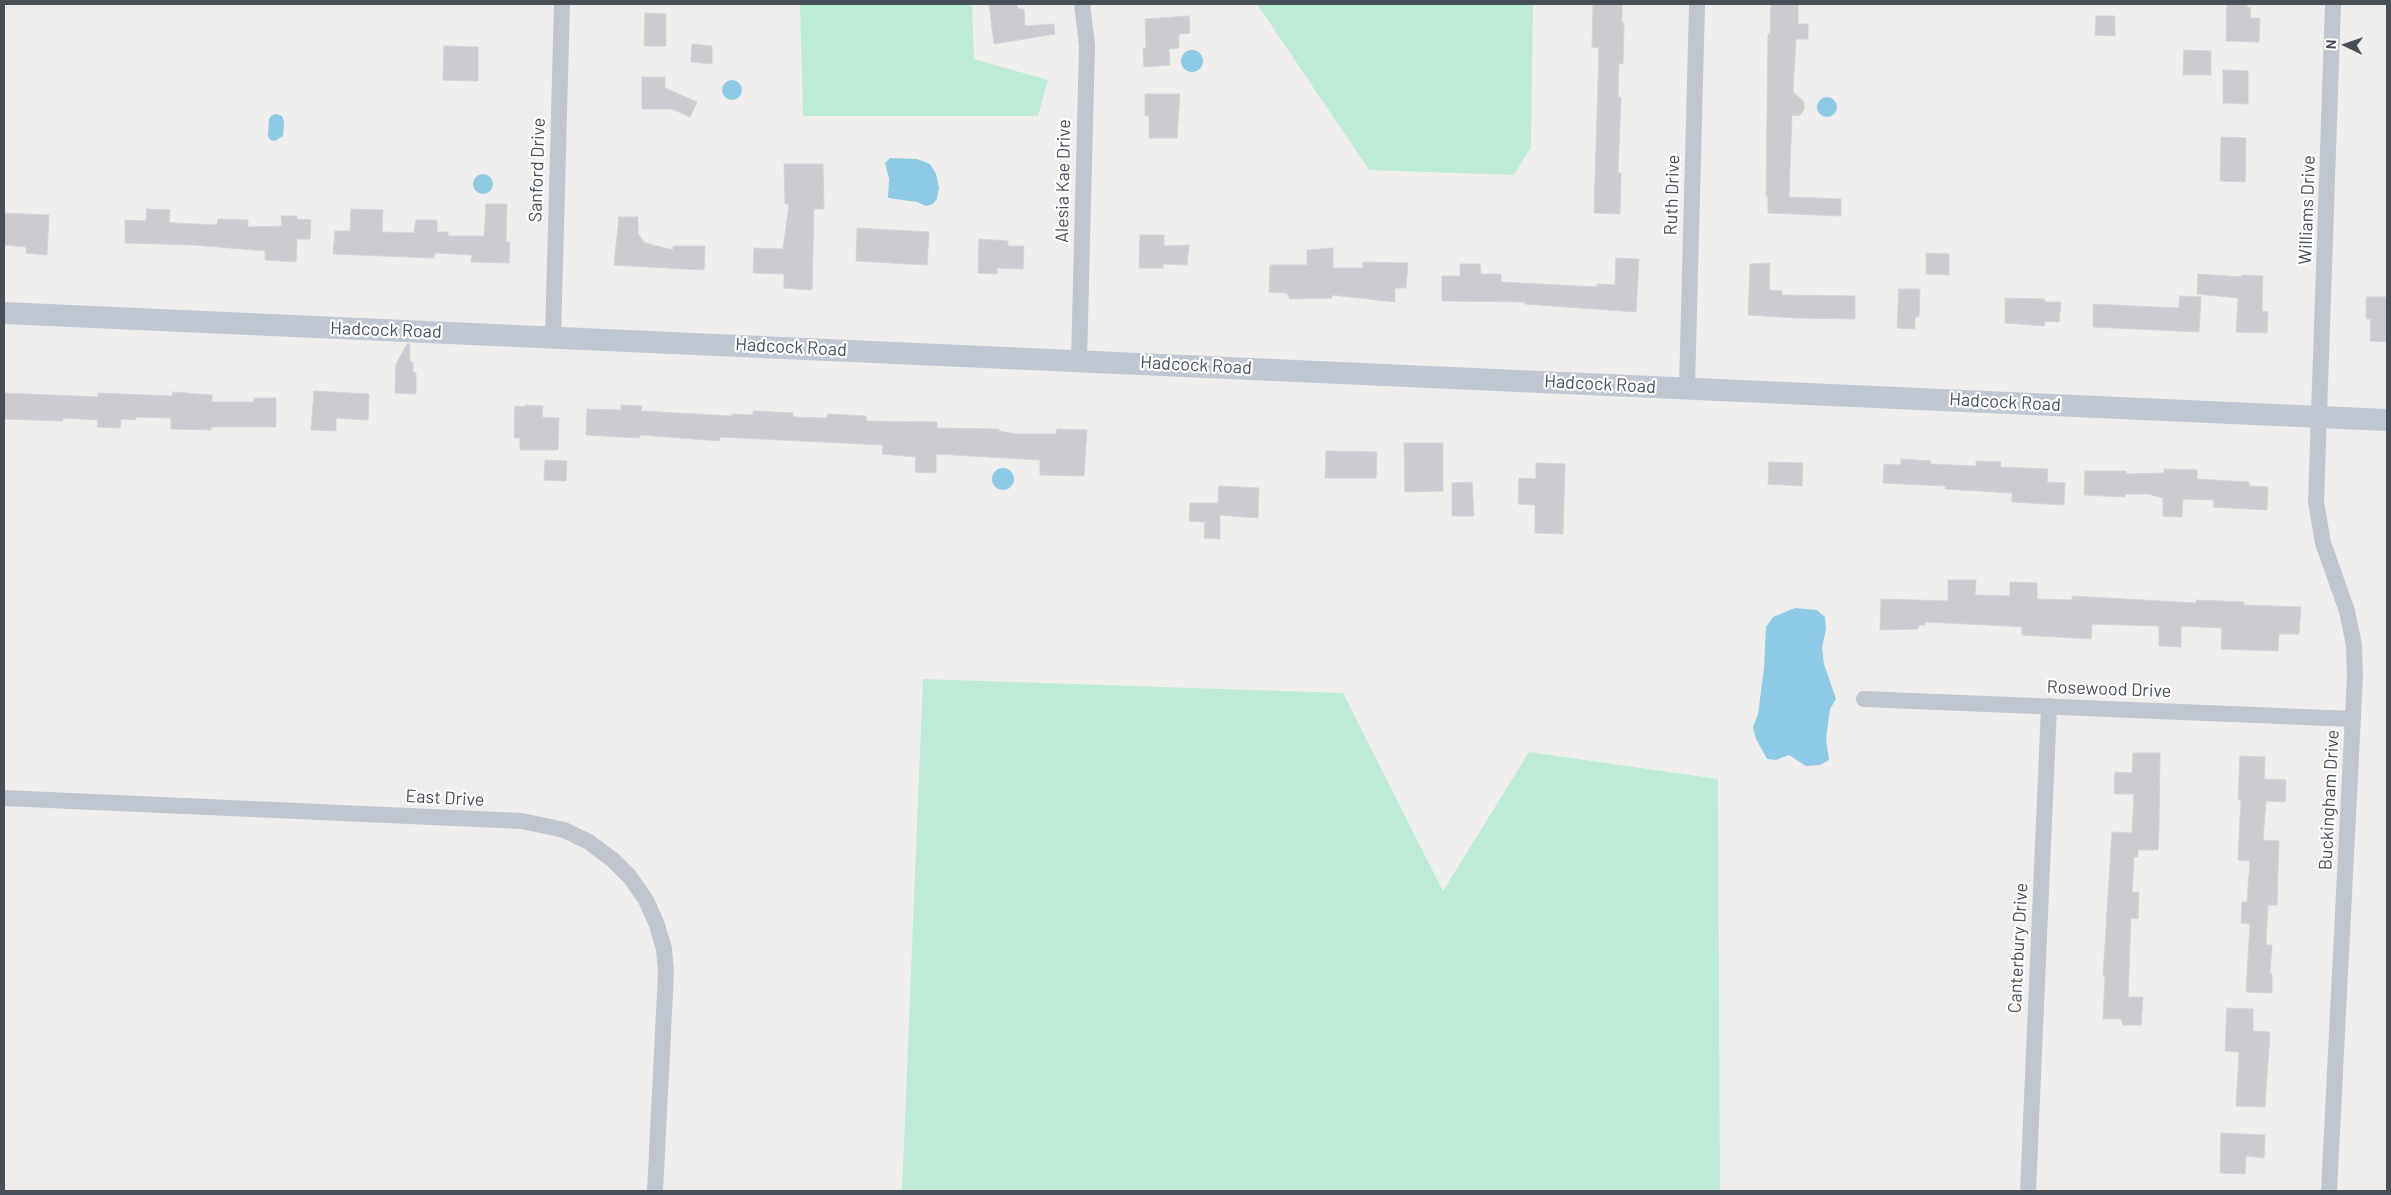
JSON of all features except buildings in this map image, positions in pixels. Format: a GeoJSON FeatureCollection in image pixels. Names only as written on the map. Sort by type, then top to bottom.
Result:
{"type":"FeatureCollection","features":[{"type":"Feature","properties":{"kind":"street","name":"Sanford Drive"},"geometry":{"type":"LineString","coordinates":[[553,337],[562,4]]}},
{"type":"Feature","properties":{"kind":"street","name":"Alesia Kae Drive"},"geometry":{"type":"LineString","coordinates":[[1079,360],[1087,44],[1082,4]]}},
{"type":"Feature","properties":{"kind":"street","name":"Ruth Drive"},"geometry":{"type":"LineString","coordinates":[[1687,388],[1697,4]]}},
{"type":"Feature","properties":{"kind":"street","name":"Williams Drive"},"geometry":{"type":"LineString","coordinates":[[2319,416],[2321,406],[2333,4]]}},
{"type":"Feature","properties":{"kind":"street","name":"Hadcock Road"},"geometry":{"type":"LineString","coordinates":[[4,313],[2387,420]]}},
{"type":"Feature","properties":{"kind":"street","name":"Buckingham Drive"},"geometry":{"type":"LineString","coordinates":[[2319,416],[2317,511],[2323,543],[2342,594],[2351,628],[2355,663],[2330,1191]]}},
{"type":"Feature","properties":{"kind":"street","name":"Rosewood Drive"},"geometry":{"type":"LineString","coordinates":[[1864,698],[2353,719]]}},
{"type":"Feature","properties":{"kind":"street","name":"Canterbury Drive"},"geometry":{"type":"LineString","coordinates":[[2028,1191],[2049,706]]}},
{"type":"Feature","properties":{"kind":"street","name":"East Drive"},"geometry":{"type":"LineString","coordinates":[[4,798],[522,821],[564,830],[589,842],[613,860],[630,878],[646,900],[657,925],[664,949],[666,973],[655,1191]]}},
{"type":"Feature","properties":{"kind":"green space"},"geometry":{"type":"Polygon","coordinates":[[[800,4],[972,4],[974,59],[1048,80],[1038,116],[803,116],[800,4]]]}},
{"type":"Feature","properties":{"kind":"green space"},"geometry":{"type":"Polygon","coordinates":[[[1257,4],[1533,4],[1531,147],[1514,175],[1369,170],[1257,4]]]}},
{"type":"Feature","properties":{"kind":"green space"},"geometry":{"type":"Polygon","coordinates":[[[923,679],[1343,693],[1443,891],[1529,752],[1718,779],[1720,1191],[902,1191],[923,679]]]}},
{"type":"Feature","properties":{"kind":"water"},"geometry":{"type":"Polygon","coordinates":[[[1192,50],[1200,53],[1203,61],[1200,69],[1192,72],[1184,69],[1181,61],[1184,53],[1192,50]]]}},
{"type":"Feature","properties":{"kind":"water"},"geometry":{"type":"Polygon","coordinates":[[[732,80],[739,83],[742,90],[739,97],[732,100],[725,97],[722,90],[725,83],[732,80]]]}},
{"type":"Feature","properties":{"kind":"water"},"geometry":{"type":"Polygon","coordinates":[[[1823,97],[1831,97],[1837,103],[1837,111],[1831,117],[1823,117],[1817,111],[1817,103],[1823,97]]]}},
{"type":"Feature","properties":{"kind":"water"},"geometry":{"type":"Polygon","coordinates":[[[272,115],[282,116],[284,121],[283,136],[275,141],[270,140],[268,136],[269,119],[272,115]]]}},
{"type":"Feature","properties":{"kind":"water"},"geometry":{"type":"Polygon","coordinates":[[[890,158],[917,159],[930,164],[936,174],[939,187],[937,199],[933,204],[926,206],[917,202],[888,198],[889,179],[885,163],[890,158]]]}},
{"type":"Feature","properties":{"kind":"water"},"geometry":{"type":"Polygon","coordinates":[[[479,174],[487,174],[493,180],[493,188],[487,194],[479,194],[473,188],[473,180],[479,174]]]}},
{"type":"Feature","properties":{"kind":"water"},"geometry":{"type":"Polygon","coordinates":[[[1003,468],[1011,471],[1014,479],[1011,487],[1003,490],[995,487],[992,479],[995,471],[1003,468]]]}},
{"type":"Feature","properties":{"kind":"water"},"geometry":{"type":"Polygon","coordinates":[[[1795,608],[1817,610],[1825,617],[1826,629],[1822,648],[1824,664],[1836,699],[1830,709],[1826,739],[1829,760],[1820,765],[1806,766],[1789,755],[1776,760],[1767,759],[1756,739],[1753,727],[1758,714],[1764,668],[1766,627],[1773,617],[1795,608]]]}}]}
